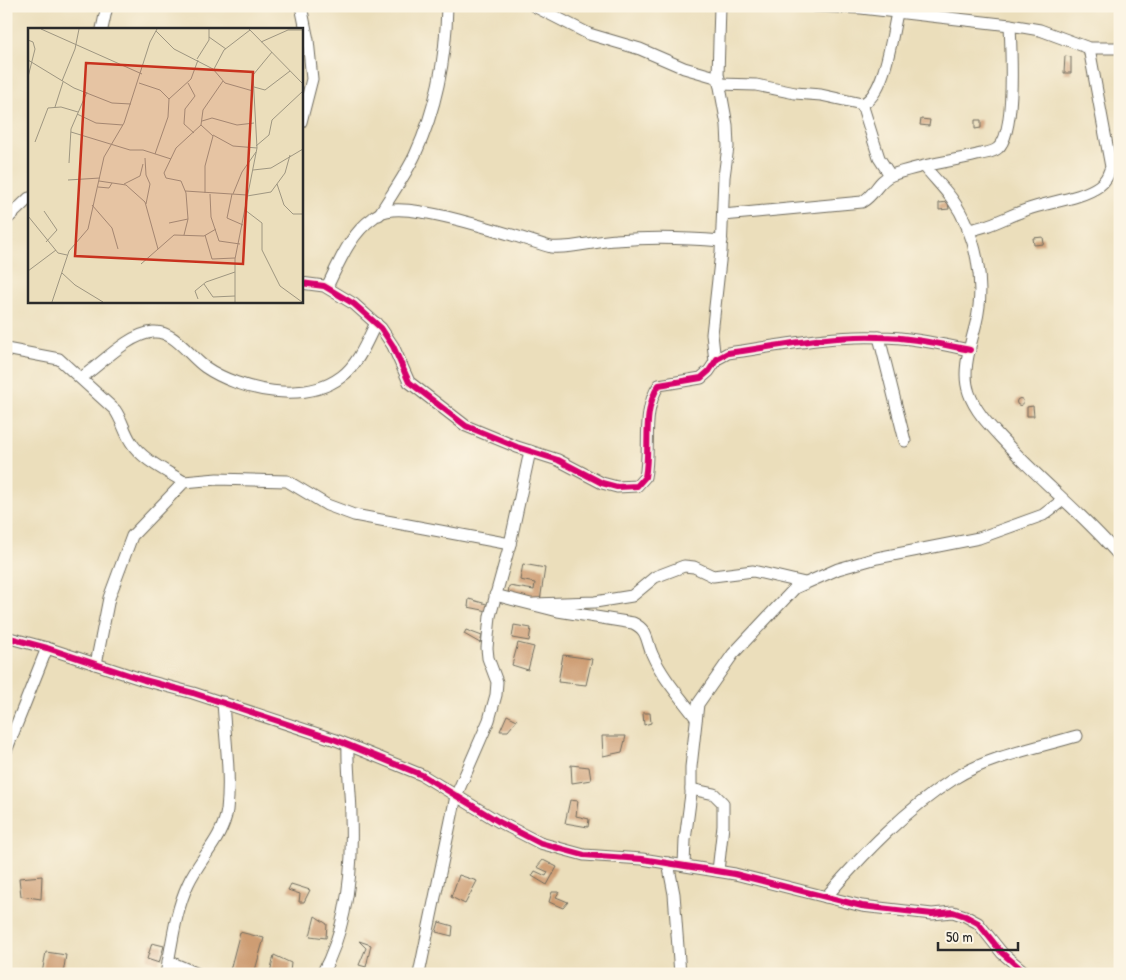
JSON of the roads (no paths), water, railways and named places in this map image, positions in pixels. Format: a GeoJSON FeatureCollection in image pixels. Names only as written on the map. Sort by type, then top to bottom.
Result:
{"type":"FeatureCollection","features":[{"type":"Feature","properties":{"kind":"street"},"geometry":{"type":"LineString","coordinates":[[102,28],[107,6]]}},
{"type":"Feature","properties":{"kind":"street"},"geometry":{"type":"LineString","coordinates":[[301,6],[308,40],[312,79],[302,118]]}},
{"type":"Feature","properties":{"kind":"street"},"geometry":{"type":"LineString","coordinates":[[379,214],[414,156],[438,93],[446,34],[447,6]]}},
{"type":"Feature","properties":{"kind":"street"},"geometry":{"type":"LineString","coordinates":[[534,6],[589,34],[640,49],[719,81],[756,85],[795,93],[821,95],[862,104],[868,102],[880,81],[897,13]]}},
{"type":"Feature","properties":{"kind":"street"},"geometry":{"type":"LineString","coordinates":[[715,362],[712,334],[722,241],[728,147],[727,125],[719,81],[720,6]]}},
{"type":"Feature","properties":{"kind":"street"},"geometry":{"type":"LineString","coordinates":[[815,6],[872,8],[897,13],[1010,25],[1040,30],[1089,48],[1120,48]]}},
{"type":"Feature","properties":{"kind":"street"},"geometry":{"type":"LineString","coordinates":[[723,215],[862,202],[870,198],[880,181],[890,175],[990,152],[998,148],[1004,140],[1009,119],[1012,82],[1010,25]]}},
{"type":"Feature","properties":{"kind":"street"},"geometry":{"type":"LineString","coordinates":[[968,230],[979,229],[1026,210],[1087,192],[1098,187],[1106,179],[1111,167],[1089,48]]}},
{"type":"Feature","properties":{"kind":"street"},"geometry":{"type":"LineString","coordinates":[[862,104],[880,158],[890,175]]}},
{"type":"Feature","properties":{"kind":"street"},"geometry":{"type":"LineString","coordinates":[[925,167],[952,200],[968,230],[978,271],[980,294],[977,319],[966,371],[968,392],[978,413],[1014,452],[1063,500],[1098,530],[1120,557]]}},
{"type":"Feature","properties":{"kind":"street"},"geometry":{"type":"LineString","coordinates":[[6,220],[28,199]]}},
{"type":"Feature","properties":{"kind":"street"},"geometry":{"type":"LineString","coordinates":[[327,287],[344,252],[357,233],[379,214],[386,211],[405,210],[450,219],[550,247],[564,248],[614,240],[648,238],[722,241]]}},
{"type":"Feature","properties":{"kind":"street"},"geometry":{"type":"LineString","coordinates":[[302,283],[327,287],[354,304],[376,323],[393,346],[409,382],[427,398],[466,426],[558,460],[602,484],[617,487],[638,486],[646,478],[649,408],[653,394],[659,385],[701,378],[715,362],[728,353],[837,338],[879,336],[927,341],[970,350]]}},
{"type":"Feature","properties":{"kind":"street"},"geometry":{"type":"LineString","coordinates":[[81,378],[132,339],[143,333],[156,331],[167,334],[205,367],[235,384],[268,392],[294,391],[325,386],[342,377],[359,357],[376,323]]}},
{"type":"Feature","properties":{"kind":"street"},"geometry":{"type":"LineString","coordinates":[[879,336],[905,441]]}},
{"type":"Feature","properties":{"kind":"street"},"geometry":{"type":"LineString","coordinates":[[6,349],[59,359],[115,410],[132,444],[141,454],[184,482],[217,480],[287,481],[327,504],[354,515],[510,544]]}},
{"type":"Feature","properties":{"kind":"street"},"geometry":{"type":"LineString","coordinates":[[419,974],[456,796],[489,720],[496,695],[497,682],[488,658],[487,648],[490,616],[510,544],[530,451]]}},
{"type":"Feature","properties":{"kind":"street"},"geometry":{"type":"LineString","coordinates":[[96,664],[110,598],[132,536],[184,482]]}},
{"type":"Feature","properties":{"kind":"street"},"geometry":{"type":"LineString","coordinates":[[684,865],[691,789],[691,767],[698,704],[733,654],[795,588],[838,569],[877,558],[979,538],[1043,514],[1063,500]]}},
{"type":"Feature","properties":{"kind":"street"},"geometry":{"type":"LineString","coordinates":[[534,604],[595,602],[624,598],[644,588],[655,577],[684,566],[694,567],[713,576],[754,571],[805,583]]}},
{"type":"Feature","properties":{"kind":"street"},"geometry":{"type":"LineString","coordinates":[[495,595],[633,623],[642,627],[652,654],[665,676],[696,718]]}},
{"type":"Feature","properties":{"kind":"street"},"geometry":{"type":"LineString","coordinates":[[6,637],[223,702],[348,745],[422,775],[540,843],[584,856],[684,865],[776,883],[862,906],[900,912],[932,914],[953,912],[966,916],[978,923],[1002,953],[1027,974]]}},
{"type":"Feature","properties":{"kind":"street"},"geometry":{"type":"LineString","coordinates":[[6,750],[46,648]]}},
{"type":"Feature","properties":{"kind":"street"},"geometry":{"type":"LineString","coordinates":[[166,974],[180,905],[188,882],[218,837],[227,811],[227,764],[223,702]]}},
{"type":"Feature","properties":{"kind":"street"},"geometry":{"type":"LineString","coordinates":[[826,897],[864,853],[891,827],[956,778],[1007,756],[1077,736]]}},
{"type":"Feature","properties":{"kind":"street"},"geometry":{"type":"LineString","coordinates":[[322,974],[338,932],[346,898],[352,816],[348,778],[348,745]]}},
{"type":"Feature","properties":{"kind":"street"},"geometry":{"type":"LineString","coordinates":[[691,789],[714,794],[722,803],[723,826],[718,871]]}},
{"type":"Feature","properties":{"kind":"street"},"geometry":{"type":"LineString","coordinates":[[668,863],[674,894],[680,974]]}},
{"type":"Feature","properties":{"kind":"street"},"geometry":{"type":"LineString","coordinates":[[168,961],[198,974]]}}]}
